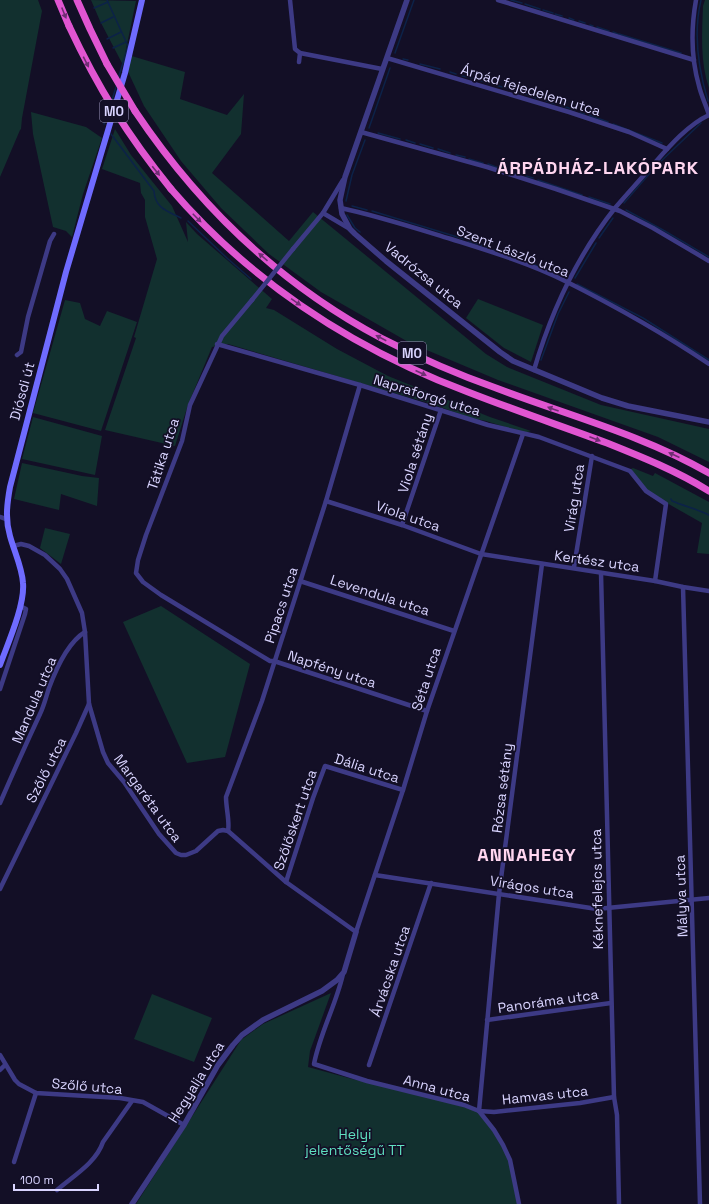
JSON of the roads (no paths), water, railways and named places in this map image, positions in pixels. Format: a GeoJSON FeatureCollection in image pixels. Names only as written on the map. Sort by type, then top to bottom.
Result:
{"type":"FeatureCollection","features":[{"type":"Feature","properties":{"kind":"highway","name":"M0"},"geometry":{"type":"LineString","coordinates":[[58,0],[93,74],[115,112],[142,153],[190,212],[238,257],[292,299],[356,341],[393,360],[437,380],[646,459],[709,490]]}},
{"type":"Feature","properties":{"kind":"highway","name":"M0"},"geometry":{"type":"LineString","coordinates":[[77,0],[107,64],[135,111],[160,148],[179,172],[231,228],[284,275],[344,316],[381,338],[424,359],[495,388],[652,445],[709,473]]}},
{"type":"Feature","properties":{"kind":"main road","name":"Diósdi út"},"geometry":{"type":"LineString","coordinates":[[0,665],[23,594],[23,582],[20,565],[3,518],[6,512],[10,487],[26,422],[66,272],[121,88],[142,0]]}},
{"type":"Feature","properties":{"kind":"street"},"geometry":{"type":"LineString","coordinates":[[290,0],[295,49],[300,53],[382,69]]}},
{"type":"Feature","properties":{"kind":"street","name":"Vadrózsa utca"},"geometry":{"type":"LineString","coordinates":[[407,0],[360,132],[341,192],[341,208],[345,221],[350,229],[386,261],[500,352],[513,360],[602,398],[628,406],[709,422]]}},
{"type":"Feature","properties":{"kind":"street"},"geometry":{"type":"LineString","coordinates":[[498,0],[694,60]]}},
{"type":"Feature","properties":{"kind":"street"},"geometry":{"type":"LineString","coordinates":[[534,370],[555,308],[586,250],[614,210],[667,149],[693,125],[709,115],[699,86],[694,60],[693,17],[696,0]]}},
{"type":"Feature","properties":{"kind":"street"},"geometry":{"type":"LineString","coordinates":[[300,53],[300,62]]}},
{"type":"Feature","properties":{"kind":"street","name":"Árpád fejedelem utca"},"geometry":{"type":"LineString","coordinates":[[387,58],[569,112],[629,132],[667,149]]}},
{"type":"Feature","properties":{"kind":"street"},"geometry":{"type":"LineString","coordinates":[[360,132],[487,167],[556,189],[614,210],[654,228],[709,261]]}},
{"type":"Feature","properties":{"kind":"street","name":"Tátika utca"},"geometry":{"type":"LineString","coordinates":[[136,573],[138,560],[146,535],[180,448],[190,406],[217,344],[323,213],[345,177]]}},
{"type":"Feature","properties":{"kind":"street","name":"Szent László utca"},"geometry":{"type":"LineString","coordinates":[[341,208],[369,214],[477,247],[523,263],[568,283],[621,310],[673,340],[709,364]]}},
{"type":"Feature","properties":{"kind":"street"},"geometry":{"type":"LineString","coordinates":[[323,213],[350,229]]}},
{"type":"Feature","properties":{"kind":"street"},"geometry":{"type":"LineString","coordinates":[[316,221],[331,218]]}},
{"type":"Feature","properties":{"kind":"street"},"geometry":{"type":"LineString","coordinates":[[17,355],[21,352],[28,317],[50,242],[54,234]]}},
{"type":"Feature","properties":{"kind":"street","name":"Napraforgó utca"},"geometry":{"type":"LineString","coordinates":[[217,344],[360,385],[488,425],[539,437],[630,471],[646,491],[666,504],[655,581]]}},
{"type":"Feature","properties":{"kind":"street","name":"Pipacs utca"},"geometry":{"type":"LineString","coordinates":[[228,831],[229,826],[226,797],[262,701],[326,501],[360,385]]}},
{"type":"Feature","properties":{"kind":"street","name":"Viola sétány"},"geometry":{"type":"LineString","coordinates":[[402,525],[440,410]]}},
{"type":"Feature","properties":{"kind":"street","name":"Séta utca"},"geometry":{"type":"LineString","coordinates":[[356,932],[403,790],[427,711],[523,434]]}},
{"type":"Feature","properties":{"kind":"street","name":"Virág utca"},"geometry":{"type":"LineString","coordinates":[[574,568],[592,456]]}},
{"type":"Feature","properties":{"kind":"street","name":"Viola utca"},"geometry":{"type":"LineString","coordinates":[[326,501],[402,525],[481,554]]}},
{"type":"Feature","properties":{"kind":"street","name":"Margaréta utca"},"geometry":{"type":"LineString","coordinates":[[13,546],[21,544],[29,546],[45,555],[60,569],[67,580],[82,613],[85,632],[89,704],[103,752],[108,763],[124,782],[158,834],[171,849],[180,855],[192,854],[218,831],[228,831]]}},
{"type":"Feature","properties":{"kind":"street","name":"Kertész utca"},"geometry":{"type":"LineString","coordinates":[[481,554],[655,581],[709,591]]}},
{"type":"Feature","properties":{"kind":"street","name":"Rózsa sétány"},"geometry":{"type":"LineString","coordinates":[[479,1111],[500,894],[542,564]]}},
{"type":"Feature","properties":{"kind":"street","name":"Napfény utca"},"geometry":{"type":"LineString","coordinates":[[136,573],[143,582],[161,595],[270,661],[274,661],[427,711]]}},
{"type":"Feature","properties":{"kind":"street","name":"Kéknefelejcs utca"},"geometry":{"type":"LineString","coordinates":[[601,573],[611,1003],[614,1097],[617,1115],[619,1204]]}},
{"type":"Feature","properties":{"kind":"street","name":"Levendula utca"},"geometry":{"type":"LineString","coordinates":[[300,581],[454,631]]}},
{"type":"Feature","properties":{"kind":"street","name":"Mályva utca"},"geometry":{"type":"LineString","coordinates":[[683,587],[700,1204]]}},
{"type":"Feature","properties":{"kind":"street"},"geometry":{"type":"LineString","coordinates":[[0,689],[25,614],[26,609],[20,606]]}},
{"type":"Feature","properties":{"kind":"street","name":"Mandula utca"},"geometry":{"type":"LineString","coordinates":[[0,804],[32,730],[41,713],[49,689],[66,654],[76,639],[85,632]]}},
{"type":"Feature","properties":{"kind":"street","name":"Szőlő utca"},"geometry":{"type":"LineString","coordinates":[[0,889],[89,704]]}},
{"type":"Feature","properties":{"kind":"street","name":"Dália utca"},"geometry":{"type":"LineString","coordinates":[[325,766],[403,790]]}},
{"type":"Feature","properties":{"kind":"street","name":"Szőlőskert utca"},"geometry":{"type":"LineString","coordinates":[[286,882],[325,766]]}},
{"type":"Feature","properties":{"kind":"street"},"geometry":{"type":"LineString","coordinates":[[228,831],[286,882],[356,932],[344,972]]}},
{"type":"Feature","properties":{"kind":"street","name":"Virágos utca"},"geometry":{"type":"LineString","coordinates":[[375,874],[598,909],[709,898]]}},
{"type":"Feature","properties":{"kind":"street","name":"Árvácska utca"},"geometry":{"type":"LineString","coordinates":[[369,1065],[432,883]]}},
{"type":"Feature","properties":{"kind":"street","name":"Anna utca"},"geometry":{"type":"LineString","coordinates":[[344,972],[340,988],[316,1052],[314,1064],[366,1081],[464,1105],[479,1111],[494,1130],[510,1160],[519,1204]]}},
{"type":"Feature","properties":{"kind":"street","name":"Hegyalja utca"},"geometry":{"type":"LineString","coordinates":[[132,1204],[184,1125],[218,1065],[242,1035],[264,1020],[322,991],[337,980],[344,972]]}},
{"type":"Feature","properties":{"kind":"street","name":"Panoráma utca"},"geometry":{"type":"LineString","coordinates":[[488,1020],[611,1003]]}},
{"type":"Feature","properties":{"kind":"street","name":"Szőlő utca"},"geometry":{"type":"LineString","coordinates":[[0,1055],[15,1080],[36,1093],[120,1098],[144,1102],[184,1125]]}},
{"type":"Feature","properties":{"kind":"street"},"geometry":{"type":"LineString","coordinates":[[0,1070],[6,1065]]}},
{"type":"Feature","properties":{"kind":"street"},"geometry":{"type":"LineString","coordinates":[[14,1162],[36,1093]]}},
{"type":"Feature","properties":{"kind":"street","name":"Hamvas utca"},"geometry":{"type":"LineString","coordinates":[[479,1111],[494,1112],[580,1103],[614,1097]]}},
{"type":"Feature","properties":{"kind":"street"},"geometry":{"type":"LineString","coordinates":[[57,1190],[89,1164],[132,1100]]}},
{"type":"Feature","properties":{"kind":"waterway"},"geometry":{"type":"LineString","coordinates":[[107,0],[128,46],[118,79]]}},
{"type":"Feature","properties":{"kind":"waterway"},"geometry":{"type":"LineString","coordinates":[[395,53],[414,0]]}},
{"type":"Feature","properties":{"kind":"waterway"},"geometry":{"type":"LineString","coordinates":[[511,0],[522,3]]}},
{"type":"Feature","properties":{"kind":"waterway"},"geometry":{"type":"LineString","coordinates":[[701,0],[697,25],[697,38],[699,64],[708,101]]}},
{"type":"Feature","properties":{"kind":"waterway"},"geometry":{"type":"LineString","coordinates":[[94,8],[108,2]]}},
{"type":"Feature","properties":{"kind":"waterway"},"geometry":{"type":"LineString","coordinates":[[525,4],[540,9]]}},
{"type":"Feature","properties":{"kind":"waterway"},"geometry":{"type":"LineString","coordinates":[[543,10],[553,13]]}},
{"type":"Feature","properties":{"kind":"waterway"},"geometry":{"type":"LineString","coordinates":[[555,14],[562,16]]}},
{"type":"Feature","properties":{"kind":"waterway"},"geometry":{"type":"LineString","coordinates":[[101,23],[113,17]]}},
{"type":"Feature","properties":{"kind":"waterway"},"geometry":{"type":"LineString","coordinates":[[569,18],[574,20]]}},
{"type":"Feature","properties":{"kind":"waterway"},"geometry":{"type":"LineString","coordinates":[[579,21],[585,23]]}},
{"type":"Feature","properties":{"kind":"waterway"},"geometry":{"type":"LineString","coordinates":[[597,27],[609,31]]}},
{"type":"Feature","properties":{"kind":"waterway"},"geometry":{"type":"LineString","coordinates":[[107,39],[121,32]]}},
{"type":"Feature","properties":{"kind":"waterway"},"geometry":{"type":"LineString","coordinates":[[613,32],[618,34]]}},
{"type":"Feature","properties":{"kind":"waterway"},"geometry":{"type":"LineString","coordinates":[[619,34],[681,53]]}},
{"type":"Feature","properties":{"kind":"waterway"},"geometry":{"type":"LineString","coordinates":[[113,48],[126,42]]}},
{"type":"Feature","properties":{"kind":"waterway"},"geometry":{"type":"LineString","coordinates":[[403,59],[408,60]]}},
{"type":"Feature","properties":{"kind":"waterway"},"geometry":{"type":"LineString","coordinates":[[420,64],[440,69]]}},
{"type":"Feature","properties":{"kind":"waterway"},"geometry":{"type":"LineString","coordinates":[[369,128],[390,68]]}},
{"type":"Feature","properties":{"kind":"waterway"},"geometry":{"type":"LineString","coordinates":[[450,72],[456,74]]}},
{"type":"Feature","properties":{"kind":"waterway"},"geometry":{"type":"LineString","coordinates":[[462,76],[472,78]]}},
{"type":"Feature","properties":{"kind":"waterway"},"geometry":{"type":"LineString","coordinates":[[478,80],[489,83]]}},
{"type":"Feature","properties":{"kind":"waterway"},"geometry":{"type":"LineString","coordinates":[[112,100],[117,84]]}},
{"type":"Feature","properties":{"kind":"waterway"},"geometry":{"type":"LineString","coordinates":[[495,85],[506,88]]}},
{"type":"Feature","properties":{"kind":"waterway"},"geometry":{"type":"LineString","coordinates":[[512,90],[522,93]]}},
{"type":"Feature","properties":{"kind":"waterway"},"geometry":{"type":"LineString","coordinates":[[526,94],[536,98]]}},
{"type":"Feature","properties":{"kind":"waterway"},"geometry":{"type":"LineString","coordinates":[[544,100],[555,104]]}},
{"type":"Feature","properties":{"kind":"waterway"},"geometry":{"type":"LineString","coordinates":[[560,105],[575,110]]}},
{"type":"Feature","properties":{"kind":"waterway"},"geometry":{"type":"LineString","coordinates":[[104,124],[109,107]]}},
{"type":"Feature","properties":{"kind":"waterway"},"geometry":{"type":"LineString","coordinates":[[580,112],[585,114]]}},
{"type":"Feature","properties":{"kind":"waterway"},"geometry":{"type":"LineString","coordinates":[[589,115],[608,122]]}},
{"type":"Feature","properties":{"kind":"waterway"},"geometry":{"type":"LineString","coordinates":[[624,203],[657,165],[701,123]]}},
{"type":"Feature","properties":{"kind":"waterway"},"geometry":{"type":"LineString","coordinates":[[613,124],[662,143]]}},
{"type":"Feature","properties":{"kind":"waterway"},"geometry":{"type":"LineString","coordinates":[[378,133],[400,139]]}},
{"type":"Feature","properties":{"kind":"waterway"},"geometry":{"type":"LineString","coordinates":[[111,134],[154,191],[159,205],[181,218]]}},
{"type":"Feature","properties":{"kind":"waterway"},"geometry":{"type":"LineString","coordinates":[[346,201],[352,175],[365,140]]}},
{"type":"Feature","properties":{"kind":"waterway"},"geometry":{"type":"LineString","coordinates":[[406,140],[415,143]]}},
{"type":"Feature","properties":{"kind":"waterway"},"geometry":{"type":"LineString","coordinates":[[420,144],[433,148]]}},
{"type":"Feature","properties":{"kind":"waterway"},"geometry":{"type":"LineString","coordinates":[[438,149],[450,153]]}},
{"type":"Feature","properties":{"kind":"waterway"},"geometry":{"type":"LineString","coordinates":[[456,155],[465,157]]}},
{"type":"Feature","properties":{"kind":"waterway"},"geometry":{"type":"LineString","coordinates":[[469,159],[483,163]]}},
{"type":"Feature","properties":{"kind":"waterway"},"geometry":{"type":"LineString","coordinates":[[488,164],[499,168]]}},
{"type":"Feature","properties":{"kind":"waterway"},"geometry":{"type":"LineString","coordinates":[[506,170],[514,172]]}},
{"type":"Feature","properties":{"kind":"waterway"},"geometry":{"type":"LineString","coordinates":[[526,176],[533,178]]}},
{"type":"Feature","properties":{"kind":"waterway"},"geometry":{"type":"LineString","coordinates":[[538,180],[582,195]]}},
{"type":"Feature","properties":{"kind":"waterway"},"geometry":{"type":"LineString","coordinates":[[589,197],[610,204]]}},
{"type":"Feature","properties":{"kind":"waterway"},"geometry":{"type":"LineString","coordinates":[[352,206],[367,210]]}},
{"type":"Feature","properties":{"kind":"waterway"},"geometry":{"type":"LineString","coordinates":[[626,210],[709,257]]}},
{"type":"Feature","properties":{"kind":"waterway"},"geometry":{"type":"LineString","coordinates":[[372,211],[464,239]]}},
{"type":"Feature","properties":{"kind":"waterway"},"geometry":{"type":"LineString","coordinates":[[347,215],[355,228],[360,232]]}},
{"type":"Feature","properties":{"kind":"waterway"},"geometry":{"type":"LineString","coordinates":[[599,238],[613,218]]}},
{"type":"Feature","properties":{"kind":"waterway"},"geometry":{"type":"LineString","coordinates":[[188,221],[251,279]]}},
{"type":"Feature","properties":{"kind":"waterway"},"geometry":{"type":"LineString","coordinates":[[468,241],[490,248]]}},
{"type":"Feature","properties":{"kind":"waterway"},"geometry":{"type":"LineString","coordinates":[[575,278],[596,243]]}},
{"type":"Feature","properties":{"kind":"waterway"},"geometry":{"type":"LineString","coordinates":[[494,250],[506,254]]}},
{"type":"Feature","properties":{"kind":"waterway"},"geometry":{"type":"LineString","coordinates":[[511,256],[553,272]]}},
{"type":"Feature","properties":{"kind":"waterway"},"geometry":{"type":"LineString","coordinates":[[577,284],[643,318],[709,360]]}},
{"type":"Feature","properties":{"kind":"waterway"},"geometry":{"type":"LineString","coordinates":[[541,360],[558,314],[569,292]]}},
{"type":"Feature","properties":{"kind":"waterway"},"geometry":{"type":"LineString","coordinates":[[671,499],[672,501],[709,515]]}},
{"type":"Feature","properties":{"kind":"district","name":"ÁRPÁDHÁZ-LAKÓPARK"},"geometry":{"type":"Point","coordinates":[598,167]}},
{"type":"Feature","properties":{"kind":"district","name":"ANNAHEGY"},"geometry":{"type":"Point","coordinates":[527,854]}},
{"type":"Feature","properties":{"kind":"park label","name":"Helyi jelentőségű TT"},"geometry":{"type":"Point","coordinates":[355,1142]}}]}
